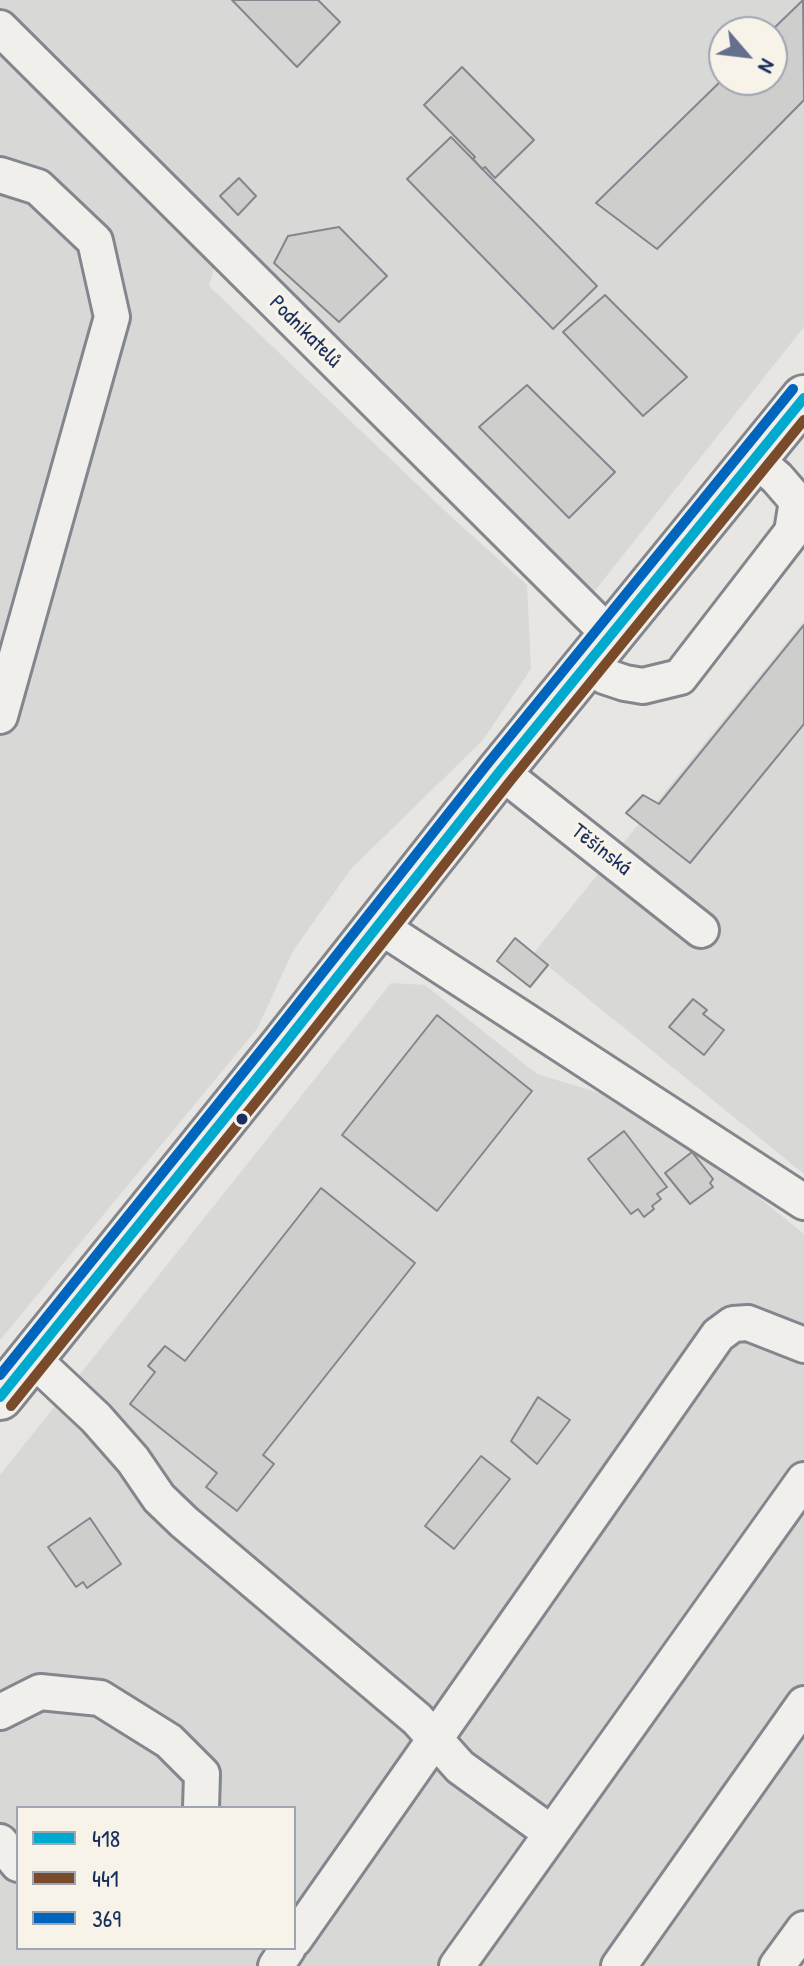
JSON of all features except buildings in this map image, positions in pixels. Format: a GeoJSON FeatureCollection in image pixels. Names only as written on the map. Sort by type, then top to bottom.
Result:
{"type":"FeatureCollection","features":[{"type":"Feature","properties":{"kind":"main road"},"geometry":{"type":"LineString","coordinates":[[0,1397],[500,771],[804,398]]}},
{"type":"Feature","properties":{"kind":"street","name":"Podnikatelů"},"geometry":{"type":"LineString","coordinates":[[0,28],[599,651]]}},
{"type":"Feature","properties":{"kind":"street"},"geometry":{"type":"LineString","coordinates":[[0,175],[38,187],[95,241],[112,317],[0,716]]}},
{"type":"Feature","properties":{"kind":"street"},"geometry":{"type":"LineString","coordinates":[[599,651],[604,676],[625,683],[643,686],[680,677],[792,532],[797,501],[755,459]]}},
{"type":"Feature","properties":{"kind":"street","name":"Těšínská"},"geometry":{"type":"LineString","coordinates":[[500,771],[701,930]]}},
{"type":"Feature","properties":{"kind":"street"},"geometry":{"type":"LineString","coordinates":[[378,925],[804,1202]]}},
{"type":"Feature","properties":{"kind":"street"},"geometry":{"type":"LineString","coordinates":[[296,1937],[718,1335],[733,1324],[748,1323],[804,1345]]}},
{"type":"Feature","properties":{"kind":"street"},"geometry":{"type":"LineString","coordinates":[[32,1358],[96,1418],[133,1460],[159,1498],[184,1522],[417,1719],[460,1767],[551,1833]]}},
{"type":"Feature","properties":{"kind":"street"},"geometry":{"type":"LineString","coordinates":[[457,1966],[804,1480]]}},
{"type":"Feature","properties":{"kind":"street"},"geometry":{"type":"LineString","coordinates":[[0,1712],[40,1692],[100,1698],[169,1741],[202,1774],[201,1806]]}},
{"type":"Feature","properties":{"kind":"street"},"geometry":{"type":"LineString","coordinates":[[619,1966],[804,1704]]}},
{"type":"Feature","properties":{"kind":"street"},"geometry":{"type":"LineString","coordinates":[[0,1842],[16,1862]]}},
{"type":"Feature","properties":{"kind":"street"},"geometry":{"type":"LineString","coordinates":[[777,1966],[804,1929]]}},
{"type":"Feature","properties":{"kind":"shaded area"},"geometry":{"type":"Polygon","coordinates":[[[0,0],[804,0],[804,327],[582,607],[220,248],[209,286],[527,585],[531,669],[483,740],[351,869],[293,951],[257,1029],[0,1340],[0,0]]]}},
{"type":"Feature","properties":{"kind":"shaded area"},"geometry":{"type":"Polygon","coordinates":[[[804,621],[804,1174],[533,954],[804,621]]]}},
{"type":"Feature","properties":{"kind":"shaded area"},"geometry":{"type":"Polygon","coordinates":[[[391,983],[425,985],[537,1074],[649,1108],[804,1234],[804,1966],[0,1966],[0,1475],[391,983]]]}},
{"type":"Feature","properties":{"kind":"transit line","name":"369"},"geometry":{"type":"LineString","coordinates":[[0,1375],[489,762],[793,389]]}},
{"type":"Feature","properties":{"kind":"transit line","name":"418"},"geometry":{"type":"LineString","coordinates":[[0,1397],[500,771],[804,398]]}},
{"type":"Feature","properties":{"kind":"transit line","name":"441"},"geometry":{"type":"LineString","coordinates":[[11,1406],[511,780],[804,420]]}}]}
